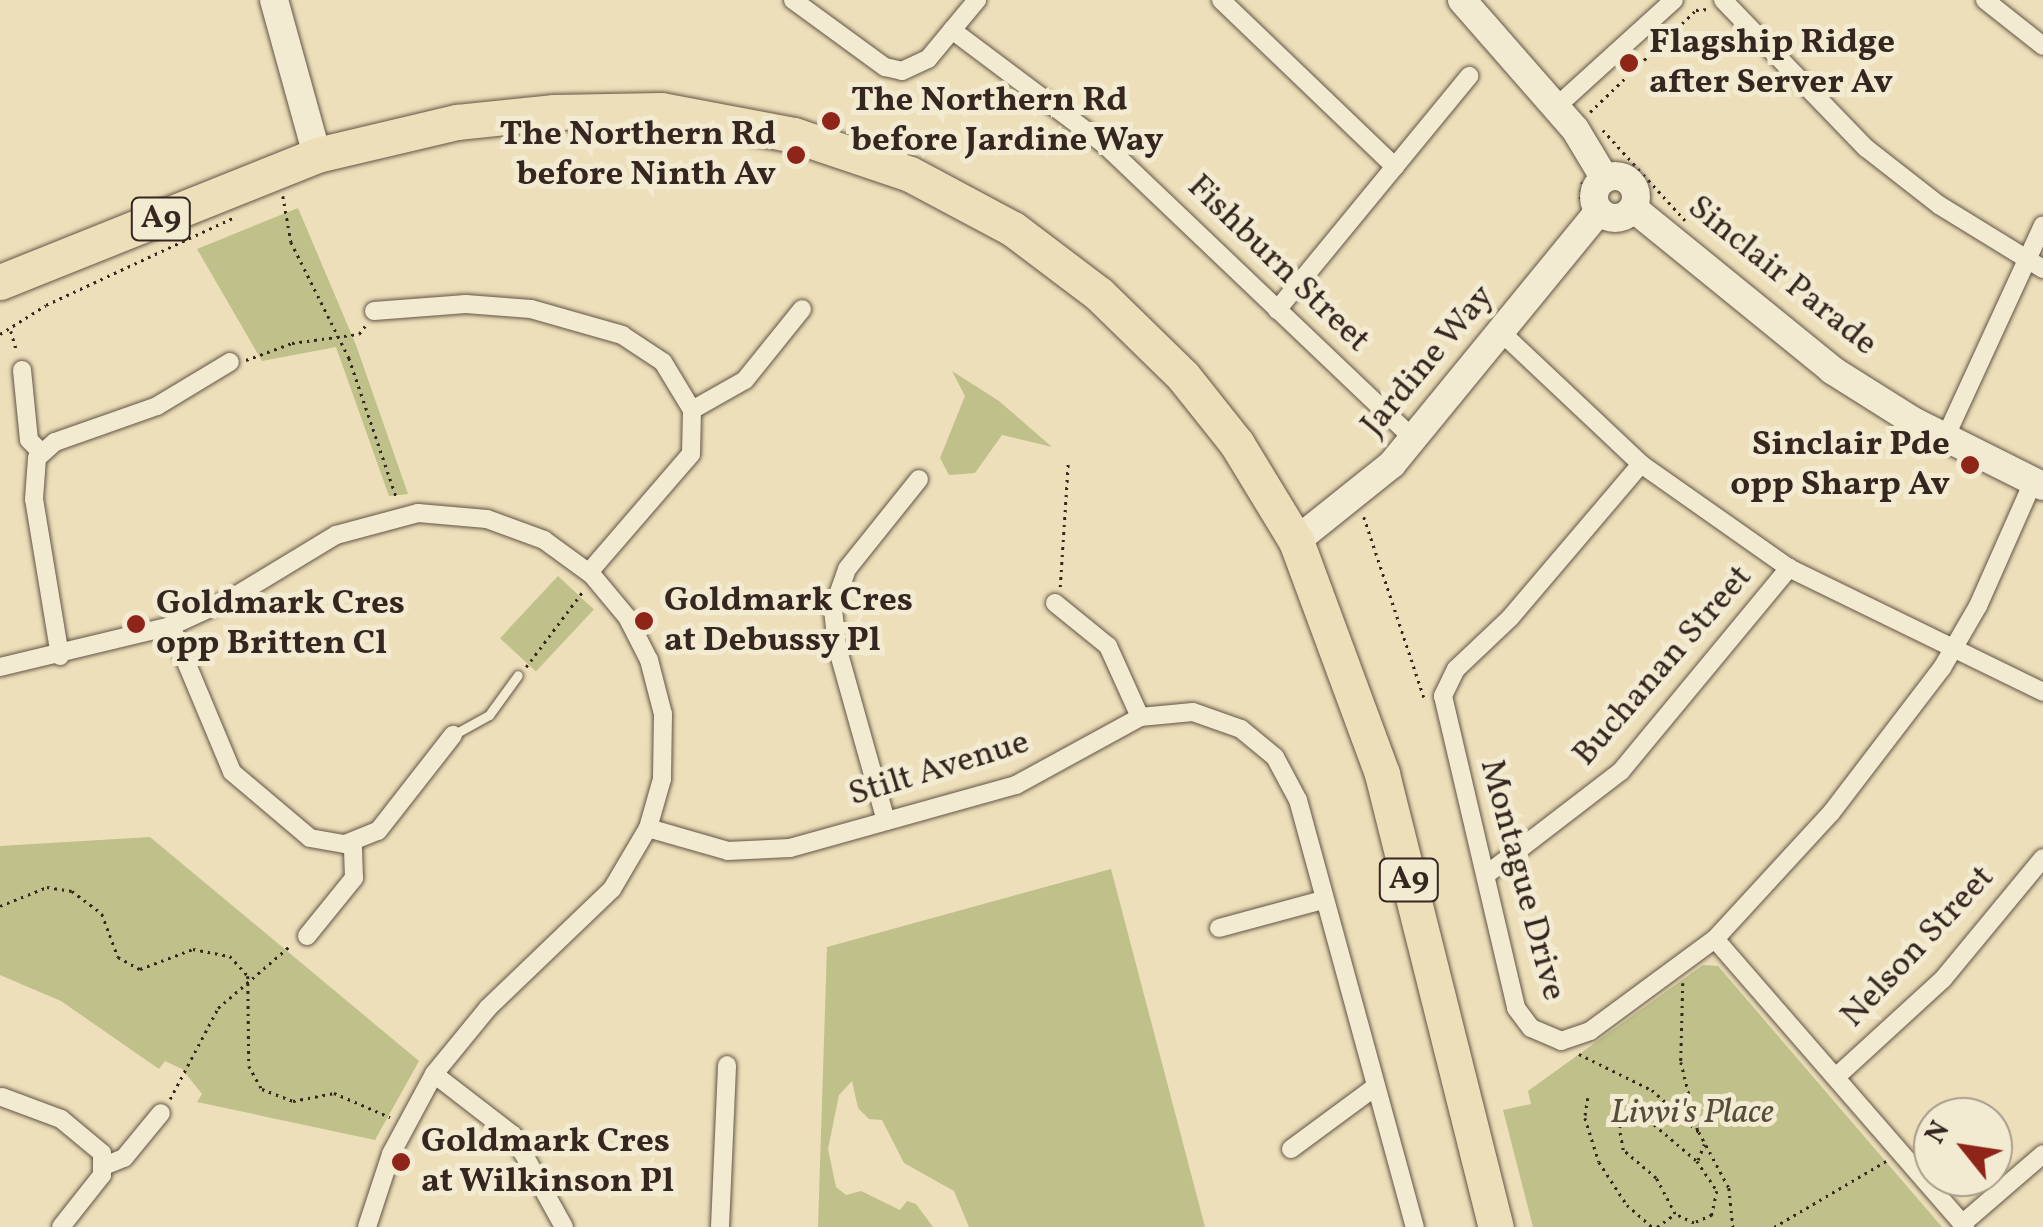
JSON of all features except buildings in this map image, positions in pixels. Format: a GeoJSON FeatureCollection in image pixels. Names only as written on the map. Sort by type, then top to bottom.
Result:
{"type":"FeatureCollection","features":[{"type":"Feature","properties":{"kind":"highway","name":"A9"},"geometry":{"type":"LineString","coordinates":[[0,282],[317,154],[471,120],[619,109],[756,126],[876,160],[1014,230],[1124,317],[1212,410],[1296,541],[1382,774],[1496,1227]]}},
{"type":"Feature","properties":{"kind":"street"},"geometry":{"type":"LineString","coordinates":[[274,0],[317,154]]}},
{"type":"Feature","properties":{"kind":"street"},"geometry":{"type":"LineString","coordinates":[[793,0],[893,70],[920,65],[978,0]]}},
{"type":"Feature","properties":{"kind":"street"},"geometry":{"type":"LineString","coordinates":[[1221,0],[1395,167]]}},
{"type":"Feature","properties":{"kind":"street"},"geometry":{"type":"LineString","coordinates":[[1462,0],[1556,106],[1605,179],[1630,183],[1633,208],[1617,218],[1600,211],[1595,194],[1605,179]]}},
{"type":"Feature","properties":{"kind":"street"},"geometry":{"type":"LineString","coordinates":[[1556,106],[1674,0]]}},
{"type":"Feature","properties":{"kind":"street"},"geometry":{"type":"LineString","coordinates":[[1986,0],[2043,46]]}},
{"type":"Feature","properties":{"kind":"street"},"geometry":{"type":"LineString","coordinates":[[1718,2],[1866,148],[2035,265]]}},
{"type":"Feature","properties":{"kind":"street","name":"Fishburn Street"},"geometry":{"type":"LineString","coordinates":[[952,30],[1104,144],[1414,439]]}},
{"type":"Feature","properties":{"kind":"street"},"geometry":{"type":"LineString","coordinates":[[1277,310],[1470,76]]}},
{"type":"Feature","properties":{"kind":"street","name":"Sinclair Parade"},"geometry":{"type":"LineString","coordinates":[[1633,208],[1807,352],[1946,438],[2038,484]]}},
{"type":"Feature","properties":{"kind":"street","name":"Jardine Way"},"geometry":{"type":"LineString","coordinates":[[1296,541],[1414,439],[1600,211]]}},
{"type":"Feature","properties":{"kind":"street"},"geometry":{"type":"LineString","coordinates":[[1946,438],[2035,265],[2043,226]]}},
{"type":"Feature","properties":{"kind":"street"},"geometry":{"type":"LineString","coordinates":[[374,311],[479,304],[582,321],[656,355],[692,410],[695,434],[687,461],[589,572]]}},
{"type":"Feature","properties":{"kind":"street"},"geometry":{"type":"LineString","coordinates":[[692,410],[745,380],[802,309]]}},
{"type":"Feature","properties":{"kind":"street"},"geometry":{"type":"LineString","coordinates":[[1502,334],[1642,464],[1788,568],[2043,692]]}},
{"type":"Feature","properties":{"kind":"street"},"geometry":{"type":"LineString","coordinates":[[41,452],[157,406],[230,362]]}},
{"type":"Feature","properties":{"kind":"street"},"geometry":{"type":"LineString","coordinates":[[22,370],[29,440],[41,452]]}},
{"type":"Feature","properties":{"kind":"street"},"geometry":{"type":"LineString","coordinates":[[41,452],[34,498],[60,656]]}},
{"type":"Feature","properties":{"kind":"street","name":"Montague Drive"},"geometry":{"type":"LineString","coordinates":[[1642,464],[1445,686],[1444,712],[1516,1008],[1531,1028],[1551,1039],[1590,1031],[1715,939],[1862,777],[1952,651],[2038,484]]}},
{"type":"Feature","properties":{"kind":"street"},"geometry":{"type":"LineString","coordinates":[[886,821],[837,646],[834,609],[847,569],[919,479]]}},
{"type":"Feature","properties":{"kind":"street"},"geometry":{"type":"LineString","coordinates":[[0,667],[60,656],[171,626],[242,592],[336,535],[402,515],[455,514],[501,523],[544,540],[589,572],[634,630],[659,693],[663,766],[648,828],[603,898],[488,1008],[434,1074],[405,1125],[366,1227]]}},
{"type":"Feature","properties":{"kind":"street","name":"Buchanan Street"},"geometry":{"type":"LineString","coordinates":[[1486,875],[1621,771],[1788,568]]}},
{"type":"Feature","properties":{"kind":"street"},"geometry":{"type":"LineString","coordinates":[[1055,603],[1108,646],[1140,717]]}},
{"type":"Feature","properties":{"kind":"street"},"geometry":{"type":"LineString","coordinates":[[171,626],[216,744],[240,780],[302,834],[352,843],[388,822],[452,735]]}},
{"type":"Feature","properties":{"kind":"street","name":"Stilt Avenue"},"geometry":{"type":"LineString","coordinates":[[648,828],[714,849],[749,852],[886,821],[1016,785],[1140,717],[1182,712],[1216,717],[1267,748],[1294,788],[1415,1227]]}},
{"type":"Feature","properties":{"kind":"street"},"geometry":{"type":"LineString","coordinates":[[307,936],[354,878],[352,843]]}},
{"type":"Feature","properties":{"kind":"street","name":"Nelson Street"},"geometry":{"type":"LineString","coordinates":[[1836,1077],[1943,979],[2043,858]]}},
{"type":"Feature","properties":{"kind":"street"},"geometry":{"type":"LineString","coordinates":[[1219,928],[1324,900]]}},
{"type":"Feature","properties":{"kind":"street"},"geometry":{"type":"LineString","coordinates":[[1715,939],[1964,1225],[2043,1154]]}},
{"type":"Feature","properties":{"kind":"street"},"geometry":{"type":"LineString","coordinates":[[720,1227],[727,1065]]}},
{"type":"Feature","properties":{"kind":"street"},"geometry":{"type":"LineString","coordinates":[[434,1074],[513,1135],[564,1227]]}},
{"type":"Feature","properties":{"kind":"street"},"geometry":{"type":"LineString","coordinates":[[1290,1148],[1375,1088]]}},
{"type":"Feature","properties":{"kind":"street"},"geometry":{"type":"LineString","coordinates":[[2,1097],[68,1123],[100,1148],[104,1166]]}},
{"type":"Feature","properties":{"kind":"street"},"geometry":{"type":"LineString","coordinates":[[61,1227],[104,1166],[124,1158],[161,1113]]}},
{"type":"Feature","properties":{"kind":"lane"},"geometry":{"type":"LineString","coordinates":[[452,735],[489,715],[518,675]]}},
{"type":"Feature","properties":{"kind":"path"},"geometry":{"type":"LineString","coordinates":[[1689,224],[1594,120],[1588,104],[1696,10],[1718,2]]}},
{"type":"Feature","properties":{"kind":"path"},"geometry":{"type":"LineString","coordinates":[[266,203],[300,188]]}},
{"type":"Feature","properties":{"kind":"path"},"geometry":{"type":"LineString","coordinates":[[282,195],[290,242],[336,335],[402,515]]}},
{"type":"Feature","properties":{"kind":"path"},"geometry":{"type":"LineString","coordinates":[[0,334],[46,305],[250,210]]}},
{"type":"Feature","properties":{"kind":"path"},"geometry":{"type":"LineString","coordinates":[[230,362],[336,335],[360,334],[374,311]]}},
{"type":"Feature","properties":{"kind":"path"},"geometry":{"type":"LineString","coordinates":[[11,330],[22,370]]}},
{"type":"Feature","properties":{"kind":"path"},"geometry":{"type":"LineString","coordinates":[[1055,603],[1068,462]]}},
{"type":"Feature","properties":{"kind":"path"},"geometry":{"type":"LineString","coordinates":[[1364,516],[1427,708]]}},
{"type":"Feature","properties":{"kind":"path"},"geometry":{"type":"LineString","coordinates":[[518,675],[583,591]]}},
{"type":"Feature","properties":{"kind":"path"},"geometry":{"type":"LineString","coordinates":[[0,906],[47,887],[72,891],[102,914],[118,957],[132,967],[150,968],[206,948],[230,956],[249,983],[249,1066],[262,1088],[292,1101],[334,1093],[405,1125]]}},
{"type":"Feature","properties":{"kind":"path"},"geometry":{"type":"LineString","coordinates":[[161,1113],[218,1008],[249,983],[273,954],[307,936]]}},
{"type":"Feature","properties":{"kind":"path"},"geometry":{"type":"LineString","coordinates":[[1683,982],[1682,1062],[1699,1132]]}},
{"type":"Feature","properties":{"kind":"path"},"geometry":{"type":"LineString","coordinates":[[1579,1054],[1652,1090],[1699,1132],[1729,1188],[1733,1227]]}},
{"type":"Feature","properties":{"kind":"path"},"geometry":{"type":"LineString","coordinates":[[1588,1098],[1585,1118],[1599,1162],[1627,1205],[1654,1227],[1675,1214]]}},
{"type":"Feature","properties":{"kind":"path"},"geometry":{"type":"LineString","coordinates":[[1644,1112],[1697,1161],[1717,1191],[1712,1215],[1694,1223],[1675,1214],[1656,1178],[1623,1150],[1619,1127],[1632,1113],[1644,1112]]}},
{"type":"Feature","properties":{"kind":"path"},"geometry":{"type":"LineString","coordinates":[[1697,1161],[1705,1141]]}},
{"type":"Feature","properties":{"kind":"path"},"geometry":{"type":"LineString","coordinates":[[1774,1227],[1887,1160]]}},
{"type":"Feature","properties":{"kind":"green space"},"geometry":{"type":"Polygon","coordinates":[[[298,208],[356,345],[408,494],[389,496],[336,347],[262,361],[197,249],[298,208]]]}},
{"type":"Feature","properties":{"kind":"green space"},"geometry":{"type":"Polygon","coordinates":[[[952,371],[999,401],[1052,447],[1002,435],[975,473],[949,475],[940,458],[965,396],[952,371]]]}},
{"type":"Feature","properties":{"kind":"green space"},"geometry":{"type":"Polygon","coordinates":[[[558,576],[594,609],[536,672],[500,638],[558,576]]]}},
{"type":"Feature","properties":{"kind":"green space"},"geometry":{"type":"Polygon","coordinates":[[[150,837],[419,1061],[375,1140],[197,1102],[202,1094],[182,1069],[165,1061],[159,1069],[61,1001],[0,975],[0,846],[150,837]]]}},
{"type":"Feature","properties":{"kind":"green space"},"geometry":{"type":"Polygon","coordinates":[[[1111,869],[1205,1227],[969,1227],[954,1191],[904,1163],[882,1120],[869,1119],[858,1108],[852,1081],[839,1095],[828,1149],[836,1187],[846,1195],[861,1191],[900,1210],[907,1201],[916,1204],[933,1227],[818,1227],[827,947],[1111,869]]]}},
{"type":"Feature","properties":{"kind":"green space","name":"Livvi's Place"},"geometry":{"type":"Polygon","coordinates":[[[1703,965],[1718,966],[1942,1227],[1533,1227],[1503,1110],[1531,1104],[1528,1091],[1703,965]]]}},
{"type":"Feature","properties":{"kind":"place","name":"Flagship Ridge after Server Av"},"geometry":{"type":"Point","coordinates":[1629,63]}},
{"type":"Feature","properties":{"kind":"place","name":"The Northern Rd before Jardine Way"},"geometry":{"type":"Point","coordinates":[831,121]}},
{"type":"Feature","properties":{"kind":"place","name":"The Northern Rd before Ninth Av"},"geometry":{"type":"Point","coordinates":[796,155]}},
{"type":"Feature","properties":{"kind":"place","name":"Sinclair Pde opp Sharp Av"},"geometry":{"type":"Point","coordinates":[1970,465]}},
{"type":"Feature","properties":{"kind":"place","name":"Goldmark Cres at Debussy Pl"},"geometry":{"type":"Point","coordinates":[644,621]}},
{"type":"Feature","properties":{"kind":"place","name":"Goldmark Cres opp Britten Cl"},"geometry":{"type":"Point","coordinates":[136,624]}},
{"type":"Feature","properties":{"kind":"place","name":"Goldmark Cres at Wilkinson Pl"},"geometry":{"type":"Point","coordinates":[401,1162]}}]}
